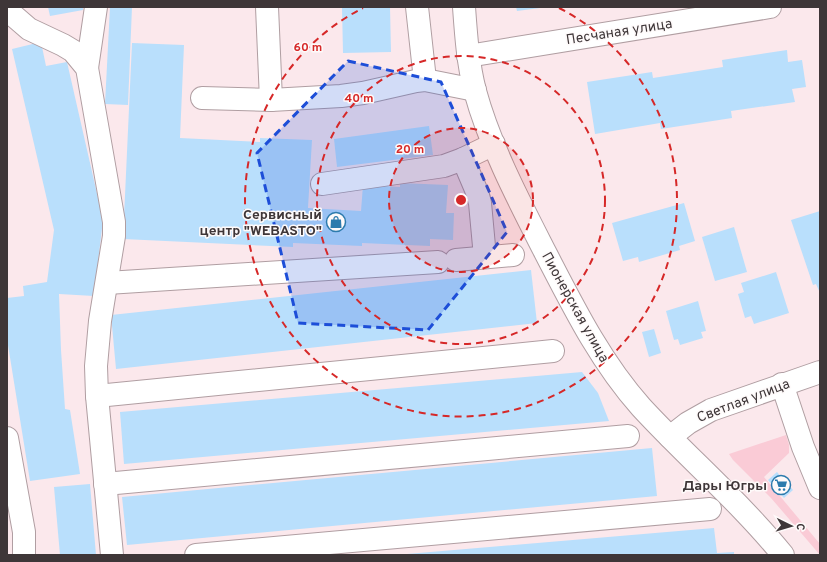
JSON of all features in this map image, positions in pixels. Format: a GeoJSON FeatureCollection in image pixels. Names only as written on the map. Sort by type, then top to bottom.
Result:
{"type":"FeatureCollection","features":[{"type":"Feature","properties":{"kind":"street"},"geometry":{"type":"LineString","coordinates":[[96,7],[87,68],[114,222],[114,236],[97,345],[96,366],[96,396],[112,555]]}},
{"type":"Feature","properties":{"kind":"street"},"geometry":{"type":"LineString","coordinates":[[266,7],[271,100]]}},
{"type":"Feature","properties":{"kind":"street"},"geometry":{"type":"LineString","coordinates":[[417,7],[425,80]]}},
{"type":"Feature","properties":{"kind":"street","name":"Пионерская улица"},"geometry":{"type":"LineString","coordinates":[[464,7],[468,56],[474,90],[483,116],[494,144],[536,234],[580,319],[622,384],[670,437],[724,491],[783,555]]}},
{"type":"Feature","properties":{"kind":"street","name":"Песчаная улица"},"geometry":{"type":"LineString","coordinates":[[468,56],[770,7]]}},
{"type":"Feature","properties":{"kind":"street"},"geometry":{"type":"LineString","coordinates":[[7,10],[29,29],[63,44],[73,51],[87,68]]}},
{"type":"Feature","properties":{"kind":"street"},"geometry":{"type":"LineString","coordinates":[[202,98],[271,100],[363,93],[425,80],[474,90]]}},
{"type":"Feature","properties":{"kind":"street"},"geometry":{"type":"LineString","coordinates":[[322,184],[433,168],[463,159],[494,144]]}},
{"type":"Feature","properties":{"kind":"street"},"geometry":{"type":"LineString","coordinates":[[463,159],[480,203],[485,257]]}},
{"type":"Feature","properties":{"kind":"street"},"geometry":{"type":"LineString","coordinates":[[107,282],[447,261],[513,255]]}},
{"type":"Feature","properties":{"kind":"street"},"geometry":{"type":"LineString","coordinates":[[96,396],[553,351]]}},
{"type":"Feature","properties":{"kind":"street","name":"Светлая улица"},"geometry":{"type":"LineString","coordinates":[[670,437],[699,415],[782,384],[820,372]]}},
{"type":"Feature","properties":{"kind":"street"},"geometry":{"type":"LineString","coordinates":[[782,384],[803,448],[820,488]]}},
{"type":"Feature","properties":{"kind":"street"},"geometry":{"type":"LineString","coordinates":[[105,484],[628,436]]}},
{"type":"Feature","properties":{"kind":"street"},"geometry":{"type":"LineString","coordinates":[[7,438],[24,532],[24,555]]}},
{"type":"Feature","properties":{"kind":"street"},"geometry":{"type":"LineString","coordinates":[[196,555],[710,509]]}},
{"type":"Feature","properties":{"kind":"highlighted area"},"geometry":{"type":"Polygon","coordinates":[[[348,61],[441,82],[507,232],[428,330],[298,323],[257,153],[348,61]]]}},
{"type":"Feature","properties":{"kind":"shaded area"},"geometry":{"type":"Polygon","coordinates":[[[786,435],[789,445],[789,453],[764,477],[820,544],[820,555],[771,498],[733,460],[729,454],[786,435]]]}},
{"type":"Feature","properties":{"kind":"building"},"geometry":{"type":"Polygon","coordinates":[[[48,7],[83,7],[83,10],[50,16],[48,7]]]}},
{"type":"Feature","properties":{"kind":"building"},"geometry":{"type":"Polygon","coordinates":[[[110,7],[132,7],[128,105],[105,104],[110,7]]]}},
{"type":"Feature","properties":{"kind":"building"},"geometry":{"type":"Polygon","coordinates":[[[342,7],[390,7],[391,52],[343,53],[342,7]]]}},
{"type":"Feature","properties":{"kind":"building"},"geometry":{"type":"Polygon","coordinates":[[[516,7],[540,7],[540,8],[517,11],[516,7]]]}},
{"type":"Feature","properties":{"kind":"building"},"geometry":{"type":"Polygon","coordinates":[[[41,42],[46,66],[67,62],[103,220],[94,296],[59,294],[65,409],[70,410],[80,474],[30,481],[7,339],[7,298],[24,296],[23,286],[47,282],[54,230],[12,49],[41,42]]]}},
{"type":"Feature","properties":{"kind":"building"},"geometry":{"type":"Polygon","coordinates":[[[132,43],[184,45],[180,138],[260,142],[260,138],[312,140],[308,208],[361,211],[363,185],[400,187],[400,183],[448,185],[446,213],[454,213],[453,240],[430,239],[430,246],[362,243],[362,246],[293,243],[293,247],[123,239],[132,43]]]}},
{"type":"Feature","properties":{"kind":"building"},"geometry":{"type":"Polygon","coordinates":[[[787,50],[788,62],[802,60],[806,87],[792,89],[795,102],[731,111],[732,118],[661,129],[660,123],[595,134],[587,82],[652,72],[653,78],[723,67],[722,60],[787,50]]]}},
{"type":"Feature","properties":{"kind":"building"},"geometry":{"type":"Polygon","coordinates":[[[429,126],[433,155],[337,167],[334,139],[429,126]]]}},
{"type":"Feature","properties":{"kind":"building"},"geometry":{"type":"Polygon","coordinates":[[[684,203],[695,241],[679,246],[680,250],[639,262],[638,257],[623,261],[612,223],[684,203]]]}},
{"type":"Feature","properties":{"kind":"building"},"geometry":{"type":"Polygon","coordinates":[[[820,211],[820,293],[816,284],[813,285],[791,220],[820,211]]]}},
{"type":"Feature","properties":{"kind":"building"},"geometry":{"type":"Polygon","coordinates":[[[734,227],[747,272],[715,281],[702,237],[734,227]]]}},
{"type":"Feature","properties":{"kind":"building"},"geometry":{"type":"Polygon","coordinates":[[[531,270],[537,323],[116,369],[111,315],[531,270]]]}},
{"type":"Feature","properties":{"kind":"building"},"geometry":{"type":"Polygon","coordinates":[[[776,272],[789,313],[754,324],[751,316],[745,318],[738,294],[744,292],[741,283],[776,272]]]}},
{"type":"Feature","properties":{"kind":"building"},"geometry":{"type":"Polygon","coordinates":[[[698,301],[706,331],[701,332],[703,338],[680,345],[678,339],[674,340],[666,311],[698,301]]]}},
{"type":"Feature","properties":{"kind":"building"},"geometry":{"type":"Polygon","coordinates":[[[654,329],[661,353],[649,357],[642,332],[654,329]]]}},
{"type":"Feature","properties":{"kind":"building"},"geometry":{"type":"Polygon","coordinates":[[[582,372],[598,393],[609,421],[124,464],[120,412],[582,372]]]}},
{"type":"Feature","properties":{"kind":"building"},"geometry":{"type":"Polygon","coordinates":[[[652,448],[657,496],[127,545],[122,497],[652,448]]]}},
{"type":"Feature","properties":{"kind":"building","name":"Дары Югры"},"geometry":{"type":"Polygon","coordinates":[[[777,472],[793,490],[784,498],[768,480],[777,472]]]}},
{"type":"Feature","properties":{"kind":"building"},"geometry":{"type":"Polygon","coordinates":[[[90,484],[96,555],[60,555],[54,487],[90,484]]]}},
{"type":"Feature","properties":{"kind":"building"},"geometry":{"type":"Polygon","coordinates":[[[714,528],[717,553],[734,552],[734,555],[407,555],[407,554],[714,528]]]}},
{"type":"Feature","properties":{"kind":"place","name":"Сервисный центр \"WEBASTO\""},"geometry":{"type":"Point","coordinates":[336,222]}},
{"type":"Feature","properties":{"kind":"place","name":"Дары Югры"},"geometry":{"type":"Point","coordinates":[781,485]}}]}
